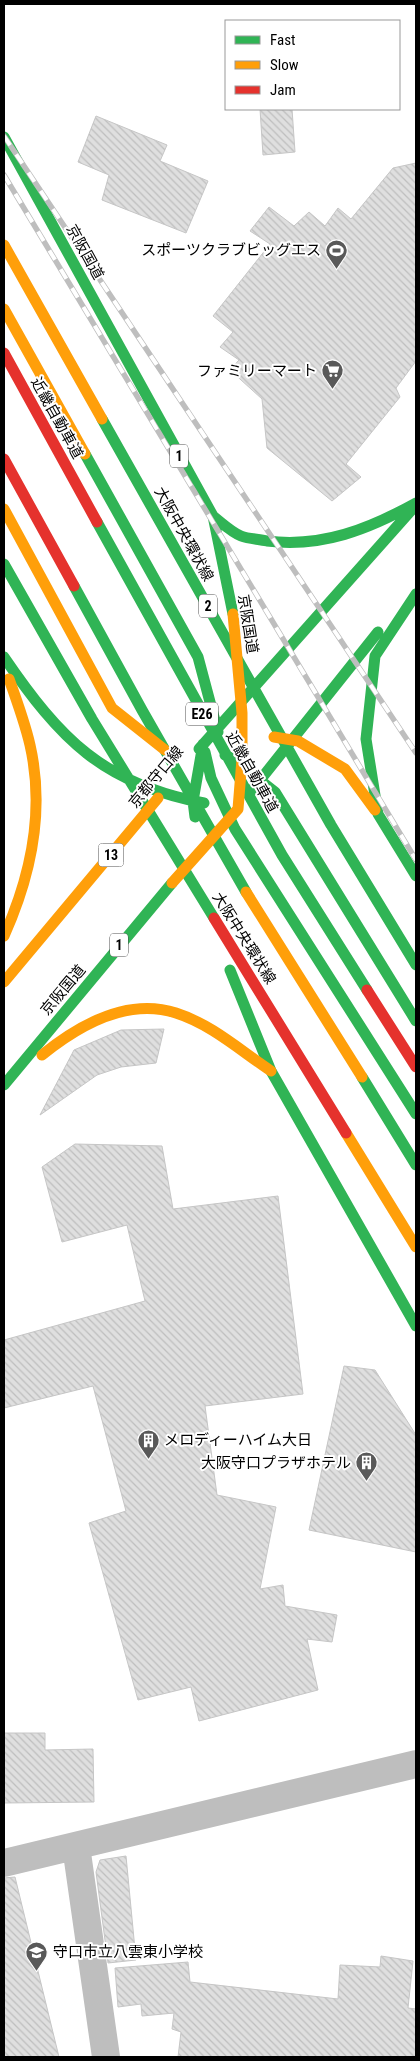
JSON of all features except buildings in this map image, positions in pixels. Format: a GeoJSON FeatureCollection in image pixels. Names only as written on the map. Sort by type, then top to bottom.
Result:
{"type":"FeatureCollection","features":[{"type":"Feature","properties":{"kind":"main road","name":"京阪国道"},"geometry":{"type":"LineString","coordinates":[[4,136],[212,516],[235,623],[241,702],[250,733],[241,765],[238,809],[158,898],[4,1085]]}},
{"type":"Feature","properties":{"kind":"main road","name":"大阪中央環状線"},"geometry":{"type":"LineString","coordinates":[[4,245],[331,825],[416,965]]}},
{"type":"Feature","properties":{"kind":"main road"},"geometry":{"type":"LineString","coordinates":[[4,309],[198,657],[238,809]]}},
{"type":"Feature","properties":{"kind":"main road","name":"近畿自動車道"},"geometry":{"type":"LineString","coordinates":[[4,353],[182,678],[282,854],[416,1067]]}},
{"type":"Feature","properties":{"kind":"main road"},"geometry":{"type":"LineString","coordinates":[[4,459],[142,710],[241,882],[416,1165]]}},
{"type":"Feature","properties":{"kind":"main road"},"geometry":{"type":"LineString","coordinates":[[212,516],[241,536],[280,543],[317,542],[353,534],[387,520],[416,504]]}},
{"type":"Feature","properties":{"kind":"main road","name":"京都守口線"},"geometry":{"type":"LineString","coordinates":[[4,982],[203,744],[218,734],[241,702],[416,504]]}},
{"type":"Feature","properties":{"kind":"main road"},"geometry":{"type":"LineString","coordinates":[[4,509],[112,708],[238,809]]}},
{"type":"Feature","properties":{"kind":"main road","name":"大阪中央環状線"},"geometry":{"type":"LineString","coordinates":[[4,564],[92,719],[416,1247]]}},
{"type":"Feature","properties":{"kind":"main road"},"geometry":{"type":"LineString","coordinates":[[238,809],[416,584]]}},
{"type":"Feature","properties":{"kind":"main road"},"geometry":{"type":"LineString","coordinates":[[378,814],[366,739],[375,656],[416,594]]}},
{"type":"Feature","properties":{"kind":"main road"},"geometry":{"type":"LineString","coordinates":[[4,657],[53,723],[82,751],[150,788],[193,802],[238,809]]}},
{"type":"Feature","properties":{"kind":"main road"},"geometry":{"type":"LineString","coordinates":[[4,662],[30,746],[35,794],[35,830],[29,870],[15,913],[4,936]]}},
{"type":"Feature","properties":{"kind":"main road"},"geometry":{"type":"LineString","coordinates":[[218,734],[250,733],[298,741],[345,769],[378,814],[416,876]]}},
{"type":"Feature","properties":{"kind":"main road"},"geometry":{"type":"LineString","coordinates":[[203,744],[241,765],[275,792],[416,1021]]}},
{"type":"Feature","properties":{"kind":"main road"},"geometry":{"type":"LineString","coordinates":[[203,744],[193,802],[199,853],[216,935],[271,1071],[416,1326]]}},
{"type":"Feature","properties":{"kind":"main road"},"geometry":{"type":"LineString","coordinates":[[203,744],[210,778],[230,818],[274,893],[416,1114]]}},
{"type":"Feature","properties":{"kind":"main road"},"geometry":{"type":"LineString","coordinates":[[4,1089],[58,1042],[84,1026],[113,1014],[145,1008],[174,1012],[201,1025],[271,1071]]}},
{"type":"Feature","properties":{"kind":"street"},"geometry":{"type":"LineString","coordinates":[[4,1863],[416,1764]]}},
{"type":"Feature","properties":{"kind":"street"},"geometry":{"type":"LineString","coordinates":[[76,1846],[106,2057]]}},
{"type":"Feature","properties":{"kind":"railway"},"geometry":{"type":"LineString","coordinates":[[4,136],[416,753]]}},
{"type":"Feature","properties":{"kind":"railway"},"geometry":{"type":"LineString","coordinates":[[4,175],[416,860]]}},
{"type":"Feature","properties":{"kind":"traffic: fast"},"geometry":{"type":"LineString","coordinates":[[4,137],[213,516],[233,614]]}},
{"type":"Feature","properties":{"kind":"traffic: fast"},"geometry":{"type":"LineString","coordinates":[[102,419],[331,825],[416,965]]}},
{"type":"Feature","properties":{"kind":"traffic: fast"},"geometry":{"type":"LineString","coordinates":[[85,454],[198,657],[218,732]]}},
{"type":"Feature","properties":{"kind":"traffic: fast"},"geometry":{"type":"LineString","coordinates":[[213,516],[244,537],[267,541],[307,542],[326,539],[363,528],[416,503]]}},
{"type":"Feature","properties":{"kind":"traffic: fast"},"geometry":{"type":"LineString","coordinates":[[199,749],[416,505]]}},
{"type":"Feature","properties":{"kind":"traffic: fast"},"geometry":{"type":"LineString","coordinates":[[97,522],[282,855],[367,990]]}},
{"type":"Feature","properties":{"kind":"traffic: fast"},"geometry":{"type":"LineString","coordinates":[[4,564],[92,719],[214,918]]}},
{"type":"Feature","properties":{"kind":"traffic: fast"},"geometry":{"type":"LineString","coordinates":[[74,586],[246,892]]}},
{"type":"Feature","properties":{"kind":"traffic: fast"},"geometry":{"type":"LineString","coordinates":[[416,594],[375,656],[366,739],[378,814],[416,876]]}},
{"type":"Feature","properties":{"kind":"traffic: fast"},"geometry":{"type":"LineString","coordinates":[[249,794],[378,632]]}},
{"type":"Feature","properties":{"kind":"traffic: fast"},"geometry":{"type":"LineString","coordinates":[[4,657],[45,712],[87,754],[111,770],[138,784],[169,795],[204,803]]}},
{"type":"Feature","properties":{"kind":"traffic: fast"},"geometry":{"type":"LineString","coordinates":[[195,817],[193,801],[203,744]]}},
{"type":"Feature","properties":{"kind":"traffic: fast"},"geometry":{"type":"LineString","coordinates":[[205,752],[211,778],[235,829],[416,1114]]}},
{"type":"Feature","properties":{"kind":"traffic: fast"},"geometry":{"type":"LineString","coordinates":[[225,755],[233,759],[275,792],[416,1021]]}},
{"type":"Feature","properties":{"kind":"traffic: fast"},"geometry":{"type":"LineString","coordinates":[[4,1085],[172,883]]}},
{"type":"Feature","properties":{"kind":"traffic: fast"},"geometry":{"type":"LineString","coordinates":[[230,970],[271,1071],[416,1326]]}},
{"type":"Feature","properties":{"kind":"traffic: fast"},"geometry":{"type":"LineString","coordinates":[[362,1077],[416,1165]]}},
{"type":"Feature","properties":{"kind":"traffic: slow"},"geometry":{"type":"LineString","coordinates":[[4,245],[102,419]]}},
{"type":"Feature","properties":{"kind":"traffic: slow"},"geometry":{"type":"LineString","coordinates":[[4,309],[85,454]]}},
{"type":"Feature","properties":{"kind":"traffic: slow"},"geometry":{"type":"LineString","coordinates":[[4,509],[112,708],[165,750]]}},
{"type":"Feature","properties":{"kind":"traffic: slow"},"geometry":{"type":"LineString","coordinates":[[172,883],[238,809],[242,759],[242,713],[233,614]]}},
{"type":"Feature","properties":{"kind":"traffic: slow"},"geometry":{"type":"LineString","coordinates":[[4,936],[22,890],[28,867],[33,843],[36,794],[30,745],[9,679]]}},
{"type":"Feature","properties":{"kind":"traffic: slow"},"geometry":{"type":"LineString","coordinates":[[274,737],[298,741],[345,769],[375,810]]}},
{"type":"Feature","properties":{"kind":"traffic: slow"},"geometry":{"type":"LineString","coordinates":[[4,982],[158,798]]}},
{"type":"Feature","properties":{"kind":"traffic: slow"},"geometry":{"type":"LineString","coordinates":[[246,892],[362,1077]]}},
{"type":"Feature","properties":{"kind":"traffic: slow"},"geometry":{"type":"LineString","coordinates":[[42,1055],[88,1024],[104,1017],[122,1011],[158,1009],[176,1013],[201,1024],[271,1071]]}},
{"type":"Feature","properties":{"kind":"traffic: slow"},"geometry":{"type":"LineString","coordinates":[[346,1133],[416,1247]]}},
{"type":"Feature","properties":{"kind":"traffic: jam"},"geometry":{"type":"LineString","coordinates":[[4,353],[97,522]]}},
{"type":"Feature","properties":{"kind":"traffic: jam"},"geometry":{"type":"LineString","coordinates":[[4,459],[74,586]]}},
{"type":"Feature","properties":{"kind":"traffic: jam"},"geometry":{"type":"LineString","coordinates":[[214,918],[346,1133]]}},
{"type":"Feature","properties":{"kind":"traffic: jam"},"geometry":{"type":"LineString","coordinates":[[367,990],[416,1067]]}},
{"type":"Feature","properties":{"kind":"place","name":"スポーツクラブビッグエス"},"geometry":{"type":"Point","coordinates":[337,269]}},
{"type":"Feature","properties":{"kind":"place","name":"ファミリーマート"},"geometry":{"type":"Point","coordinates":[333,390]}},
{"type":"Feature","properties":{"kind":"place","name":"メロディーハイム大日"},"geometry":{"type":"Point","coordinates":[148,1459]}},
{"type":"Feature","properties":{"kind":"place","name":"大阪守口プラザホテル"},"geometry":{"type":"Point","coordinates":[367,1482]}},
{"type":"Feature","properties":{"kind":"place","name":"守口市立八雲東小学校"},"geometry":{"type":"Point","coordinates":[37,1971]}}]}
